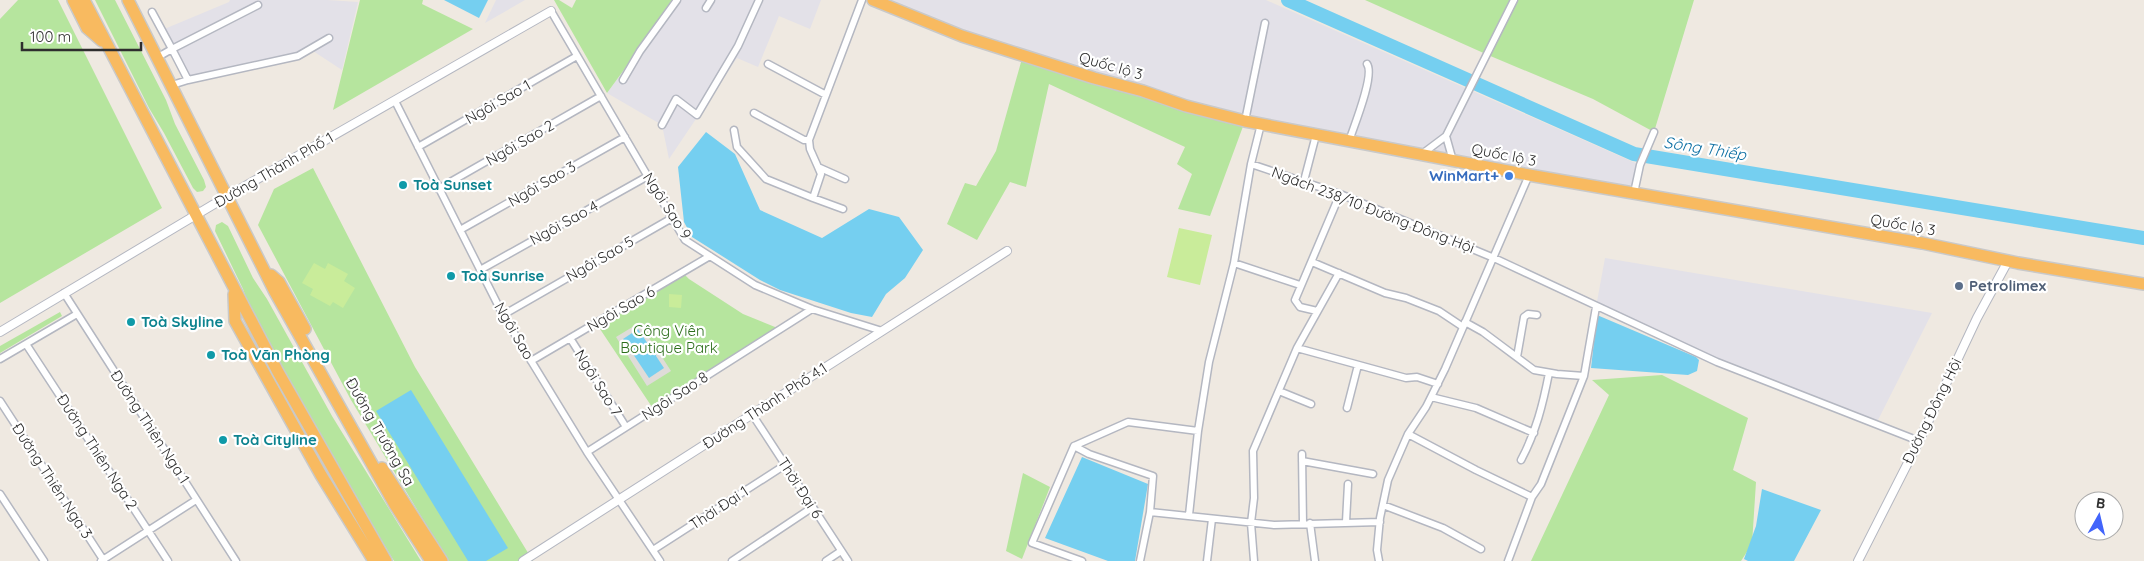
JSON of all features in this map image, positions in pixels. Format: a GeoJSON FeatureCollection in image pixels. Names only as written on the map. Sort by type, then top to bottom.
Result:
{"type":"FeatureCollection","features":[{"type":"Feature","properties":{"kind":"highway"},"geometry":{"type":"LineString","coordinates":[[73,0],[86,28],[108,46]]}},
{"type":"Feature","properties":{"kind":"highway"},"geometry":{"type":"LineString","coordinates":[[84,0],[197,214],[233,289],[282,380],[386,561]]}},
{"type":"Feature","properties":{"kind":"highway","name":"Quốc lộ 3"},"geometry":{"type":"LineString","coordinates":[[873,0],[962,36],[1186,106],[1245,121],[1529,176],[1922,243],[2008,261],[2144,284]]}},
{"type":"Feature","properties":{"kind":"highway","name":"Đường Trường Sa"},"geometry":{"type":"LineString","coordinates":[[131,3],[275,292],[390,497],[431,561]]}},
{"type":"Feature","properties":{"kind":"highway","name":"Đường Trường Sa"},"geometry":{"type":"LineString","coordinates":[[262,266],[279,282],[388,477],[442,561]]}},
{"type":"Feature","properties":{"kind":"highway"},"geometry":{"type":"LineString","coordinates":[[233,289],[236,321],[321,475],[374,561]]}},
{"type":"Feature","properties":{"kind":"street"},"geometry":{"type":"LineString","coordinates":[[623,80],[640,51],[677,0]]}},
{"type":"Feature","properties":{"kind":"street"},"geometry":{"type":"LineString","coordinates":[[706,8],[711,0]]}},
{"type":"Feature","properties":{"kind":"street"},"geometry":{"type":"LineString","coordinates":[[662,125],[676,99],[697,115],[738,46],[759,0]]}},
{"type":"Feature","properties":{"kind":"street"},"geometry":{"type":"LineString","coordinates":[[813,198],[821,174],[810,149],[809,140],[862,0]]}},
{"type":"Feature","properties":{"kind":"street"},"geometry":{"type":"LineString","coordinates":[[1421,155],[1446,136],[1514,0]]}},
{"type":"Feature","properties":{"kind":"street"},"geometry":{"type":"LineString","coordinates":[[158,58],[258,5]]}},
{"type":"Feature","properties":{"kind":"street","name":"Ngôi Sao 9"},"geometry":{"type":"LineString","coordinates":[[551,11],[685,240],[755,285],[812,309],[882,331]]}},
{"type":"Feature","properties":{"kind":"street","name":"Đường Thành Phố 1"},"geometry":{"type":"LineString","coordinates":[[0,332],[226,197],[551,11]]}},
{"type":"Feature","properties":{"kind":"street"},"geometry":{"type":"LineString","coordinates":[[152,12],[188,80]]}},
{"type":"Feature","properties":{"kind":"street"},"geometry":{"type":"LineString","coordinates":[[1245,121],[1265,23]]}},
{"type":"Feature","properties":{"kind":"street"},"geometry":{"type":"LineString","coordinates":[[172,84],[298,56],[329,38]]}},
{"type":"Feature","properties":{"kind":"street","name":"Ngôi Sao 1"},"geometry":{"type":"LineString","coordinates":[[418,147],[577,56]]}},
{"type":"Feature","properties":{"kind":"street"},"geometry":{"type":"LineString","coordinates":[[768,64],[826,95]]}},
{"type":"Feature","properties":{"kind":"street"},"geometry":{"type":"LineString","coordinates":[[1349,141],[1369,78],[1369,67],[1366,64]]}},
{"type":"Feature","properties":{"kind":"street","name":"Ngôi Sao 2"},"geometry":{"type":"LineString","coordinates":[[438,189],[601,96]]}},
{"type":"Feature","properties":{"kind":"street","name":"Ngôi Sao"},"geometry":{"type":"LineString","coordinates":[[395,101],[503,315],[588,452],[660,561]]}},
{"type":"Feature","properties":{"kind":"street"},"geometry":{"type":"LineString","coordinates":[[754,113],[804,140],[809,140]]}},
{"type":"Feature","properties":{"kind":"street"},"geometry":{"type":"LineString","coordinates":[[1189,515],[1198,432],[1209,362],[1234,263],[1251,164],[1261,124]]}},
{"type":"Feature","properties":{"kind":"street"},"geometry":{"type":"LineString","coordinates":[[734,130],[737,146],[766,178],[843,209]]}},
{"type":"Feature","properties":{"kind":"street"},"geometry":{"type":"LineString","coordinates":[[1304,181],[1316,134]]}},
{"type":"Feature","properties":{"kind":"street"},"geometry":{"type":"LineString","coordinates":[[1634,193],[1640,165],[1653,134]]}},
{"type":"Feature","properties":{"kind":"street"},"geometry":{"type":"LineString","coordinates":[[1446,136],[1453,161]]}},
{"type":"Feature","properties":{"kind":"street","name":"Ngôi Sao 3"},"geometry":{"type":"LineString","coordinates":[[460,230],[625,137]]}},
{"type":"Feature","properties":{"kind":"street","name":"Ngách 238/10 Đường Đông Hội"},"geometry":{"type":"LineString","coordinates":[[1251,164],[1340,194],[1494,258],[1718,362],[1919,441]]}},
{"type":"Feature","properties":{"kind":"street"},"geometry":{"type":"LineString","coordinates":[[818,168],[845,179]]}},
{"type":"Feature","properties":{"kind":"street","name":"Ngôi Sao 4"},"geometry":{"type":"LineString","coordinates":[[480,270],[648,176]]}},
{"type":"Feature","properties":{"kind":"street"},"geometry":{"type":"LineString","coordinates":[[1379,561],[1377,550],[1380,522],[1388,480],[1408,434],[1438,384],[1529,176]]}},
{"type":"Feature","properties":{"kind":"street"},"geometry":{"type":"LineString","coordinates":[[1317,312],[1300,307],[1296,302],[1300,285],[1312,262],[1319,240],[1340,194]]}},
{"type":"Feature","properties":{"kind":"street","name":"Ngôi Sao 5"},"geometry":{"type":"LineString","coordinates":[[503,315],[672,218]]}},
{"type":"Feature","properties":{"kind":"street","name":"Đường Thành Phố 4.1"},"geometry":{"type":"LineString","coordinates":[[523,561],[1007,252]]}},
{"type":"Feature","properties":{"kind":"street","name":"Ngôi Sao 6"},"geometry":{"type":"LineString","coordinates":[[531,361],[710,256]]}},
{"type":"Feature","properties":{"kind":"street","name":"Đường Đông Hội"},"geometry":{"type":"LineString","coordinates":[[1858,561],[1919,441],[1977,318],[2008,261]]}},
{"type":"Feature","properties":{"kind":"street"},"geometry":{"type":"LineString","coordinates":[[1312,262],[1386,293],[1440,310],[1464,324],[1483,332],[1534,370],[1584,376]]}},
{"type":"Feature","properties":{"kind":"street"},"geometry":{"type":"LineString","coordinates":[[1234,263],[1300,285]]}},
{"type":"Feature","properties":{"kind":"street"},"geometry":{"type":"LineString","coordinates":[[1254,561],[1252,523],[1254,498],[1253,451],[1297,348],[1339,273]]}},
{"type":"Feature","properties":{"kind":"street","name":"Đường Thiên Nga 1"},"geometry":{"type":"LineString","coordinates":[[64,294],[236,561]]}},
{"type":"Feature","properties":{"kind":"street"},"geometry":{"type":"LineString","coordinates":[[1508,561],[1532,497],[1540,484],[1584,376],[1596,307]]}},
{"type":"Feature","properties":{"kind":"street","name":"Ngôi Sao 8"},"geometry":{"type":"LineString","coordinates":[[588,452],[812,309]]}},
{"type":"Feature","properties":{"kind":"street"},"geometry":{"type":"LineString","coordinates":[[0,359],[77,314]]}},
{"type":"Feature","properties":{"kind":"street"},"geometry":{"type":"LineString","coordinates":[[1517,357],[1524,317],[1528,314],[1537,315]]}},
{"type":"Feature","properties":{"kind":"street","name":"Ngôi Sao 7"},"geometry":{"type":"LineString","coordinates":[[570,338],[626,427]]}},
{"type":"Feature","properties":{"kind":"street","name":"Đường Thiên Nga 2"},"geometry":{"type":"LineString","coordinates":[[26,344],[168,561]]}},
{"type":"Feature","properties":{"kind":"street"},"geometry":{"type":"LineString","coordinates":[[1297,348],[1406,378],[1417,377],[1438,384]]}},
{"type":"Feature","properties":{"kind":"street"},"geometry":{"type":"LineString","coordinates":[[1347,408],[1358,365]]}},
{"type":"Feature","properties":{"kind":"street"},"geometry":{"type":"LineString","coordinates":[[1521,460],[1534,433],[1549,373]]}},
{"type":"Feature","properties":{"kind":"street"},"geometry":{"type":"LineString","coordinates":[[1279,391],[1311,404]]}},
{"type":"Feature","properties":{"kind":"street"},"geometry":{"type":"LineString","coordinates":[[1431,397],[1476,408],[1534,433]]}},
{"type":"Feature","properties":{"kind":"street","name":"Đường Thiên Nga 3"},"geometry":{"type":"LineString","coordinates":[[0,401],[103,561]]}},
{"type":"Feature","properties":{"kind":"street","name":"Thời Đại 6"},"geometry":{"type":"LineString","coordinates":[[752,414],[848,561]]}},
{"type":"Feature","properties":{"kind":"street"},"geometry":{"type":"LineString","coordinates":[[1082,561],[1032,544],[1074,446],[1128,422],[1198,432]]}},
{"type":"Feature","properties":{"kind":"street"},"geometry":{"type":"LineString","coordinates":[[1408,434],[1532,497]]}},
{"type":"Feature","properties":{"kind":"street"},"geometry":{"type":"LineString","coordinates":[[1074,446],[1089,454],[1153,476],[1150,512],[1140,561]]}},
{"type":"Feature","properties":{"kind":"street"},"geometry":{"type":"LineString","coordinates":[[1315,561],[1307,524],[1302,457],[1373,474]]}},
{"type":"Feature","properties":{"kind":"street","name":"Thời Đại 1"},"geometry":{"type":"LineString","coordinates":[[653,550],[785,465]]}},
{"type":"Feature","properties":{"kind":"street"},"geometry":{"type":"LineString","coordinates":[[1346,522],[1348,484]]}},
{"type":"Feature","properties":{"kind":"street"},"geometry":{"type":"LineString","coordinates":[[0,494],[44,561]]}},
{"type":"Feature","properties":{"kind":"street"},"geometry":{"type":"LineString","coordinates":[[103,561],[196,500]]}},
{"type":"Feature","properties":{"kind":"street"},"geometry":{"type":"LineString","coordinates":[[1383,504],[1443,528],[1481,549]]}},
{"type":"Feature","properties":{"kind":"street"},"geometry":{"type":"LineString","coordinates":[[732,561],[813,507]]}},
{"type":"Feature","properties":{"kind":"street"},"geometry":{"type":"LineString","coordinates":[[1150,512],[1274,525],[1380,522]]}},
{"type":"Feature","properties":{"kind":"street"},"geometry":{"type":"LineString","coordinates":[[1207,561],[1212,519]]}},
{"type":"Feature","properties":{"kind":"street"},"geometry":{"type":"LineString","coordinates":[[826,561],[841,551]]}},
{"type":"Feature","properties":{"kind":"shaded area"},"geometry":{"type":"Polygon","coordinates":[[[230,0],[327,0],[358,2],[342,70],[310,49],[298,56],[188,80],[162,30],[230,0]]]}},
{"type":"Feature","properties":{"kind":"shaded area"},"geometry":{"type":"Polygon","coordinates":[[[496,0],[525,0],[485,23],[496,0]]]}},
{"type":"Feature","properties":{"kind":"shaded area"},"geometry":{"type":"Polygon","coordinates":[[[675,0],[821,0],[810,29],[779,16],[758,67],[737,58],[669,159],[662,125],[607,93],[675,0]]]}},
{"type":"Feature","properties":{"kind":"shaded area"},"geometry":{"type":"Polygon","coordinates":[[[872,0],[1266,0],[1640,165],[1634,193],[1186,106],[872,0]]]}},
{"type":"Feature","properties":{"kind":"shaded area"},"geometry":{"type":"Polygon","coordinates":[[[1605,258],[1932,313],[1876,424],[1717,362],[1596,307],[1605,258]]]}},
{"type":"Feature","properties":{"kind":"shaded area"},"geometry":{"type":"Polygon","coordinates":[[[639,323],[651,341],[659,344],[660,354],[671,371],[647,386],[616,337],[639,323]]]}},
{"type":"Feature","properties":{"kind":"green space"},"geometry":{"type":"Polygon","coordinates":[[[18,0],[58,0],[162,208],[0,303],[0,19],[18,0]]]}},
{"type":"Feature","properties":{"kind":"green space"},"geometry":{"type":"Polygon","coordinates":[[[95,0],[115,0],[204,180],[206,187],[203,191],[197,192],[193,188],[149,108],[95,0]]]}},
{"type":"Feature","properties":{"kind":"green space"},"geometry":{"type":"Polygon","coordinates":[[[360,0],[423,0],[422,4],[473,29],[333,110],[360,0]]]}},
{"type":"Feature","properties":{"kind":"green space"},"geometry":{"type":"Polygon","coordinates":[[[554,0],[559,0],[572,8],[576,0],[675,0],[607,93],[554,0]]]}},
{"type":"Feature","properties":{"kind":"green space"},"geometry":{"type":"Polygon","coordinates":[[[1365,0],[1694,0],[1654,132],[1593,99],[1365,0]]]}},
{"type":"Feature","properties":{"kind":"green space"},"geometry":{"type":"Polygon","coordinates":[[[1023,55],[1245,121],[1210,216],[1178,209],[1192,174],[1177,164],[1185,147],[1049,84],[1026,187],[1010,182],[977,240],[947,224],[965,183],[976,186],[996,151],[1023,55]]]}},
{"type":"Feature","properties":{"kind":"green space"},"geometry":{"type":"Polygon","coordinates":[[[313,168],[415,367],[533,561],[448,561],[351,400],[258,225],[274,189],[313,168]]]}},
{"type":"Feature","properties":{"kind":"green space"},"geometry":{"type":"Polygon","coordinates":[[[222,222],[228,226],[253,278],[267,299],[332,416],[421,561],[394,561],[329,453],[251,311],[243,289],[215,231],[216,225],[222,222]]]}},
{"type":"Feature","properties":{"kind":"green space"},"geometry":{"type":"Polygon","coordinates":[[[1179,228],[1212,235],[1200,285],[1167,277],[1179,228]]]}},
{"type":"Feature","properties":{"kind":"green space"},"geometry":{"type":"Polygon","coordinates":[[[314,263],[325,269],[328,263],[348,274],[344,281],[355,288],[343,308],[333,302],[330,306],[310,295],[313,289],[302,283],[314,263]]]}},
{"type":"Feature","properties":{"kind":"green space","name":"Công Viên Boutique Park"},"geometry":{"type":"Polygon","coordinates":[[[683,273],[689,279],[743,314],[780,329],[654,410],[596,323],[683,273]]]}},
{"type":"Feature","properties":{"kind":"green space"},"geometry":{"type":"Polygon","coordinates":[[[669,294],[682,295],[681,308],[669,307],[669,294]]]}},
{"type":"Feature","properties":{"kind":"green space"},"geometry":{"type":"Polygon","coordinates":[[[60,312],[62,316],[0,353],[0,346],[60,312]]]}},
{"type":"Feature","properties":{"kind":"green space"},"geometry":{"type":"Polygon","coordinates":[[[1662,375],[1748,418],[1733,470],[1756,482],[1752,544],[1741,561],[1531,561],[1609,395],[1592,380],[1662,375]]]}},
{"type":"Feature","properties":{"kind":"green space"},"geometry":{"type":"Polygon","coordinates":[[[1023,473],[1050,487],[1022,559],[1006,551],[1023,473]]]}},
{"type":"Feature","properties":{"kind":"water"},"geometry":{"type":"Polygon","coordinates":[[[444,0],[488,0],[479,18],[444,0]]]}},
{"type":"Feature","properties":{"kind":"water"},"geometry":{"type":"Polygon","coordinates":[[[706,132],[735,154],[760,210],[822,238],[869,209],[899,217],[923,250],[905,278],[886,294],[872,317],[851,313],[780,290],[760,280],[692,237],[684,222],[678,167],[706,132]]]}},
{"type":"Feature","properties":{"kind":"water"},"geometry":{"type":"Polygon","coordinates":[[[1597,315],[1696,357],[1699,360],[1697,371],[1688,375],[1591,368],[1597,315]]]}},
{"type":"Feature","properties":{"kind":"water"},"geometry":{"type":"Polygon","coordinates":[[[638,329],[648,344],[655,346],[657,349],[656,356],[664,368],[649,378],[623,339],[638,329]]]}},
{"type":"Feature","properties":{"kind":"water"},"geometry":{"type":"Polygon","coordinates":[[[411,390],[508,548],[486,561],[468,561],[376,411],[411,390]]]}},
{"type":"Feature","properties":{"kind":"water"},"geometry":{"type":"Polygon","coordinates":[[[1082,457],[1148,484],[1135,561],[1108,561],[1045,538],[1082,457]]]}},
{"type":"Feature","properties":{"kind":"water"},"geometry":{"type":"Polygon","coordinates":[[[1762,489],[1821,510],[1794,561],[1748,561],[1744,559],[1756,526],[1762,489]]]}},
{"type":"Feature","properties":{"kind":"waterway","name":"Sông Thiếp"},"geometry":{"type":"LineString","coordinates":[[1288,0],[1634,154],[2144,238]]}},
{"type":"Feature","properties":{"kind":"place","name":"WinMart+"},"geometry":{"type":"Point","coordinates":[1509,176]}},
{"type":"Feature","properties":{"kind":"place","name":"Toà Sunset"},"geometry":{"type":"Point","coordinates":[403,185]}},
{"type":"Feature","properties":{"kind":"place","name":"Toà Sunrise"},"geometry":{"type":"Point","coordinates":[451,276]}},
{"type":"Feature","properties":{"kind":"place","name":"Petrolimex"},"geometry":{"type":"Point","coordinates":[1959,286]}},
{"type":"Feature","properties":{"kind":"place","name":"Toà Skyline"},"geometry":{"type":"Point","coordinates":[131,322]}},
{"type":"Feature","properties":{"kind":"place","name":"Toà Văn Phòng"},"geometry":{"type":"Point","coordinates":[211,355]}},
{"type":"Feature","properties":{"kind":"place","name":"Toà Cityline"},"geometry":{"type":"Point","coordinates":[223,440]}}]}
